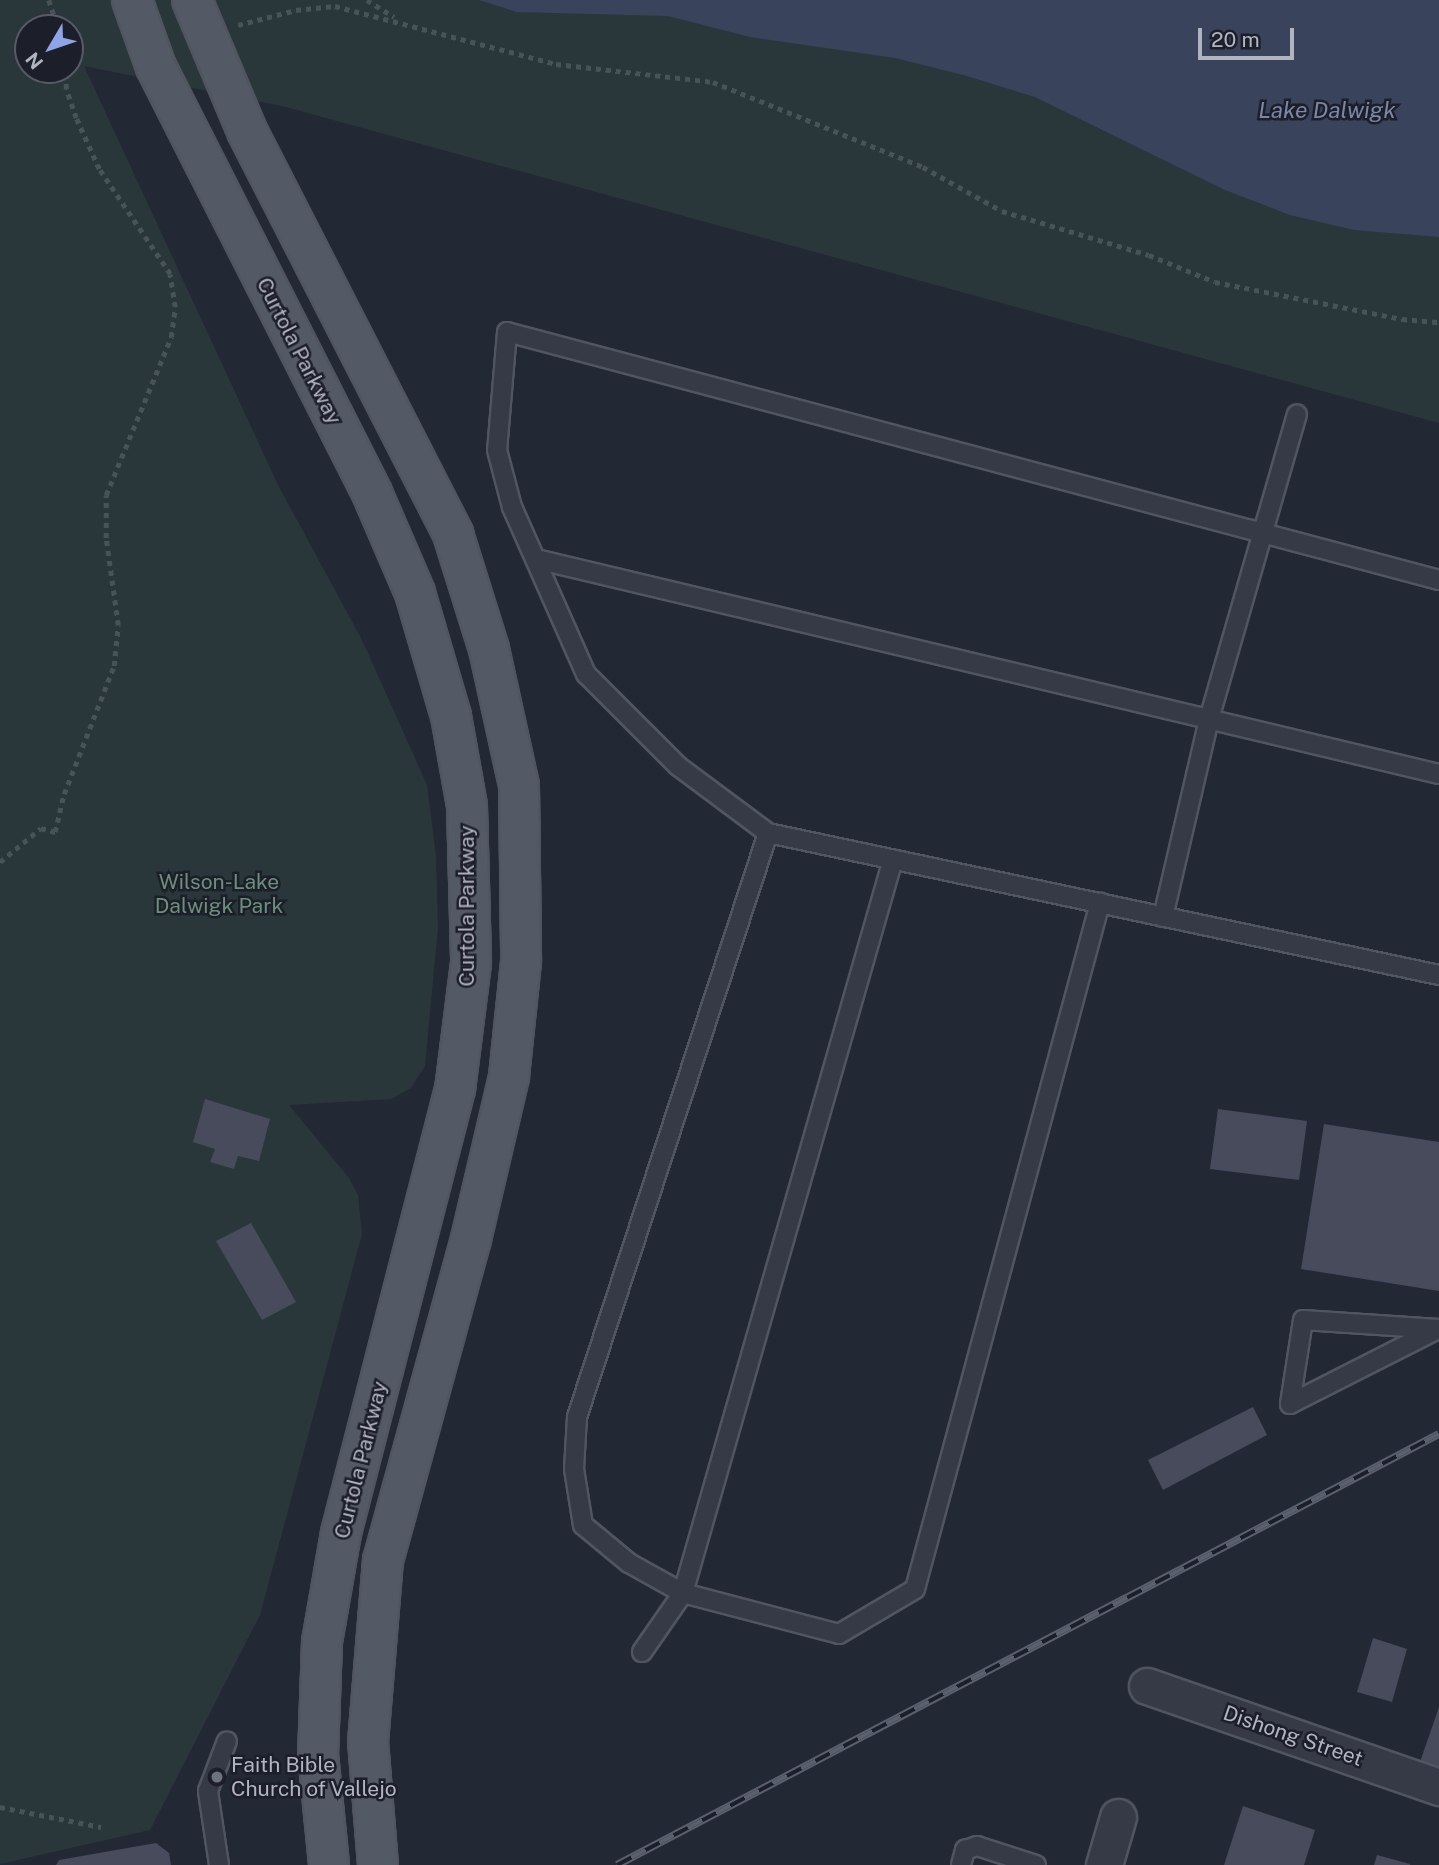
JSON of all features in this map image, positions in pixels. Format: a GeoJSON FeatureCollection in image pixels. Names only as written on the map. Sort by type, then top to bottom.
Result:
{"type":"FeatureCollection","features":[{"type":"Feature","properties":{"kind":"main road","name":"Curtola Parkway"},"geometry":{"type":"LineString","coordinates":[[132,0],[156,67],[372,494],[415,593],[451,716],[467,806],[471,963],[455,1089],[341,1534],[321,1642],[318,1754],[329,1865]]}},
{"type":"Feature","properties":{"kind":"main road"},"geometry":{"type":"LineString","coordinates":[[192,0],[206,39],[247,131],[453,534],[489,649],[519,786],[521,962],[509,1077],[471,1239],[383,1560],[368,1741],[378,1865]]}},
{"type":"Feature","properties":{"kind":"street","name":"Dishong Street"},"geometry":{"type":"LineString","coordinates":[[1147,1686],[1439,1787]]}},
{"type":"Feature","properties":{"kind":"street"},"geometry":{"type":"LineString","coordinates":[[1104,1865],[1118,1817]]}},
{"type":"Feature","properties":{"kind":"lane"},"geometry":{"type":"LineString","coordinates":[[1439,580],[507,332],[497,450],[512,507],[586,674],[678,766],[768,833],[1439,975]]}},
{"type":"Feature","properties":{"kind":"lane"},"geometry":{"type":"LineString","coordinates":[[1163,916],[1209,719],[1297,414]]}},
{"type":"Feature","properties":{"kind":"lane"},"geometry":{"type":"LineString","coordinates":[[536,559],[1439,774]]}},
{"type":"Feature","properties":{"kind":"lane"},"geometry":{"type":"LineString","coordinates":[[768,833],[577,1417],[574,1469],[583,1525],[629,1563],[683,1593],[839,1634],[915,1589],[1100,903]]}},
{"type":"Feature","properties":{"kind":"lane"},"geometry":{"type":"LineString","coordinates":[[642,1652],[683,1593],[893,859]]}},
{"type":"Feature","properties":{"kind":"lane"},"geometry":{"type":"LineString","coordinates":[[1303,1320],[1438,1329],[1302,1398],[1290,1404],[1303,1320]]}},
{"type":"Feature","properties":{"kind":"lane"},"geometry":{"type":"LineString","coordinates":[[219,1865],[208,1790],[227,1741]]}},
{"type":"Feature","properties":{"kind":"lane"},"geometry":{"type":"LineString","coordinates":[[961,1865],[965,1850],[977,1846],[1036,1865]]}},
{"type":"Feature","properties":{"kind":"path"},"geometry":{"type":"LineString","coordinates":[[367,0],[400,21]]}},
{"type":"Feature","properties":{"kind":"path"},"geometry":{"type":"LineString","coordinates":[[206,39],[257,18],[335,6],[400,21],[496,51],[556,64],[713,82],[923,167],[1002,211],[1111,242],[1215,282],[1402,319],[1439,322]]}},
{"type":"Feature","properties":{"kind":"path"},"geometry":{"type":"LineString","coordinates":[[0,862],[41,828],[55,832],[64,794],[114,666],[118,625],[106,538],[106,495],[171,337],[174,307],[170,274],[99,169],[76,118],[66,84]]}},
{"type":"Feature","properties":{"kind":"path"},"geometry":{"type":"LineString","coordinates":[[0,1807],[101,1827]]}},
{"type":"Feature","properties":{"kind":"green space","name":"Wilson-Lake Dalwigk Park"},"geometry":{"type":"Polygon","coordinates":[[[0,0],[1439,0],[1439,423],[286,107],[84,66],[278,485],[362,640],[427,785],[436,856],[438,927],[425,1066],[411,1088],[391,1099],[289,1105],[349,1178],[358,1195],[362,1234],[260,1615],[150,1830],[0,1864],[0,0]]]}},
{"type":"Feature","properties":{"kind":"water","name":"Lake Dalwigk"},"geometry":{"type":"Polygon","coordinates":[[[479,0],[1439,0],[1439,237],[1354,230],[1290,215],[1225,190],[1035,97],[895,58],[750,37],[668,16],[517,12],[479,0]]]}},
{"type":"Feature","properties":{"kind":"building"},"geometry":{"type":"Polygon","coordinates":[[[205,1099],[270,1119],[259,1161],[238,1156],[234,1169],[210,1162],[215,1149],[193,1142],[205,1099]]]}},
{"type":"Feature","properties":{"kind":"building"},"geometry":{"type":"Polygon","coordinates":[[[1218,1109],[1307,1121],[1299,1180],[1210,1169],[1218,1109]]]}},
{"type":"Feature","properties":{"kind":"building"},"geometry":{"type":"Polygon","coordinates":[[[1324,1124],[1439,1142],[1439,1291],[1301,1269],[1324,1124]]]}},
{"type":"Feature","properties":{"kind":"building"},"geometry":{"type":"Polygon","coordinates":[[[251,1223],[296,1302],[262,1320],[216,1241],[251,1223]]]}},
{"type":"Feature","properties":{"kind":"building"},"geometry":{"type":"Polygon","coordinates":[[[1253,1407],[1267,1435],[1163,1490],[1148,1460],[1253,1407]]]}},
{"type":"Feature","properties":{"kind":"building"},"geometry":{"type":"Polygon","coordinates":[[[1373,1638],[1407,1649],[1392,1702],[1357,1692],[1373,1638]]]}},
{"type":"Feature","properties":{"kind":"building"},"geometry":{"type":"Polygon","coordinates":[[[1439,1707],[1439,1769],[1420,1762],[1439,1707]]]}},
{"type":"Feature","properties":{"kind":"building"},"geometry":{"type":"Polygon","coordinates":[[[1243,1806],[1315,1830],[1304,1865],[1224,1865],[1243,1806]]]}},
{"type":"Feature","properties":{"kind":"building"},"geometry":{"type":"Polygon","coordinates":[[[156,1843],[169,1853],[171,1865],[56,1865],[59,1860],[156,1843]]]}},
{"type":"Feature","properties":{"kind":"building"},"geometry":{"type":"Polygon","coordinates":[[[1377,1855],[1410,1864],[1410,1865],[1374,1865],[1377,1855]]]}},
{"type":"Feature","properties":{"kind":"railway"},"geometry":{"type":"LineString","coordinates":[[617,1865],[1439,1434]]}},
{"type":"Feature","properties":{"kind":"place","name":"Faith Bible Church of Vallejo"},"geometry":{"type":"Point","coordinates":[217,1777]}}]}
